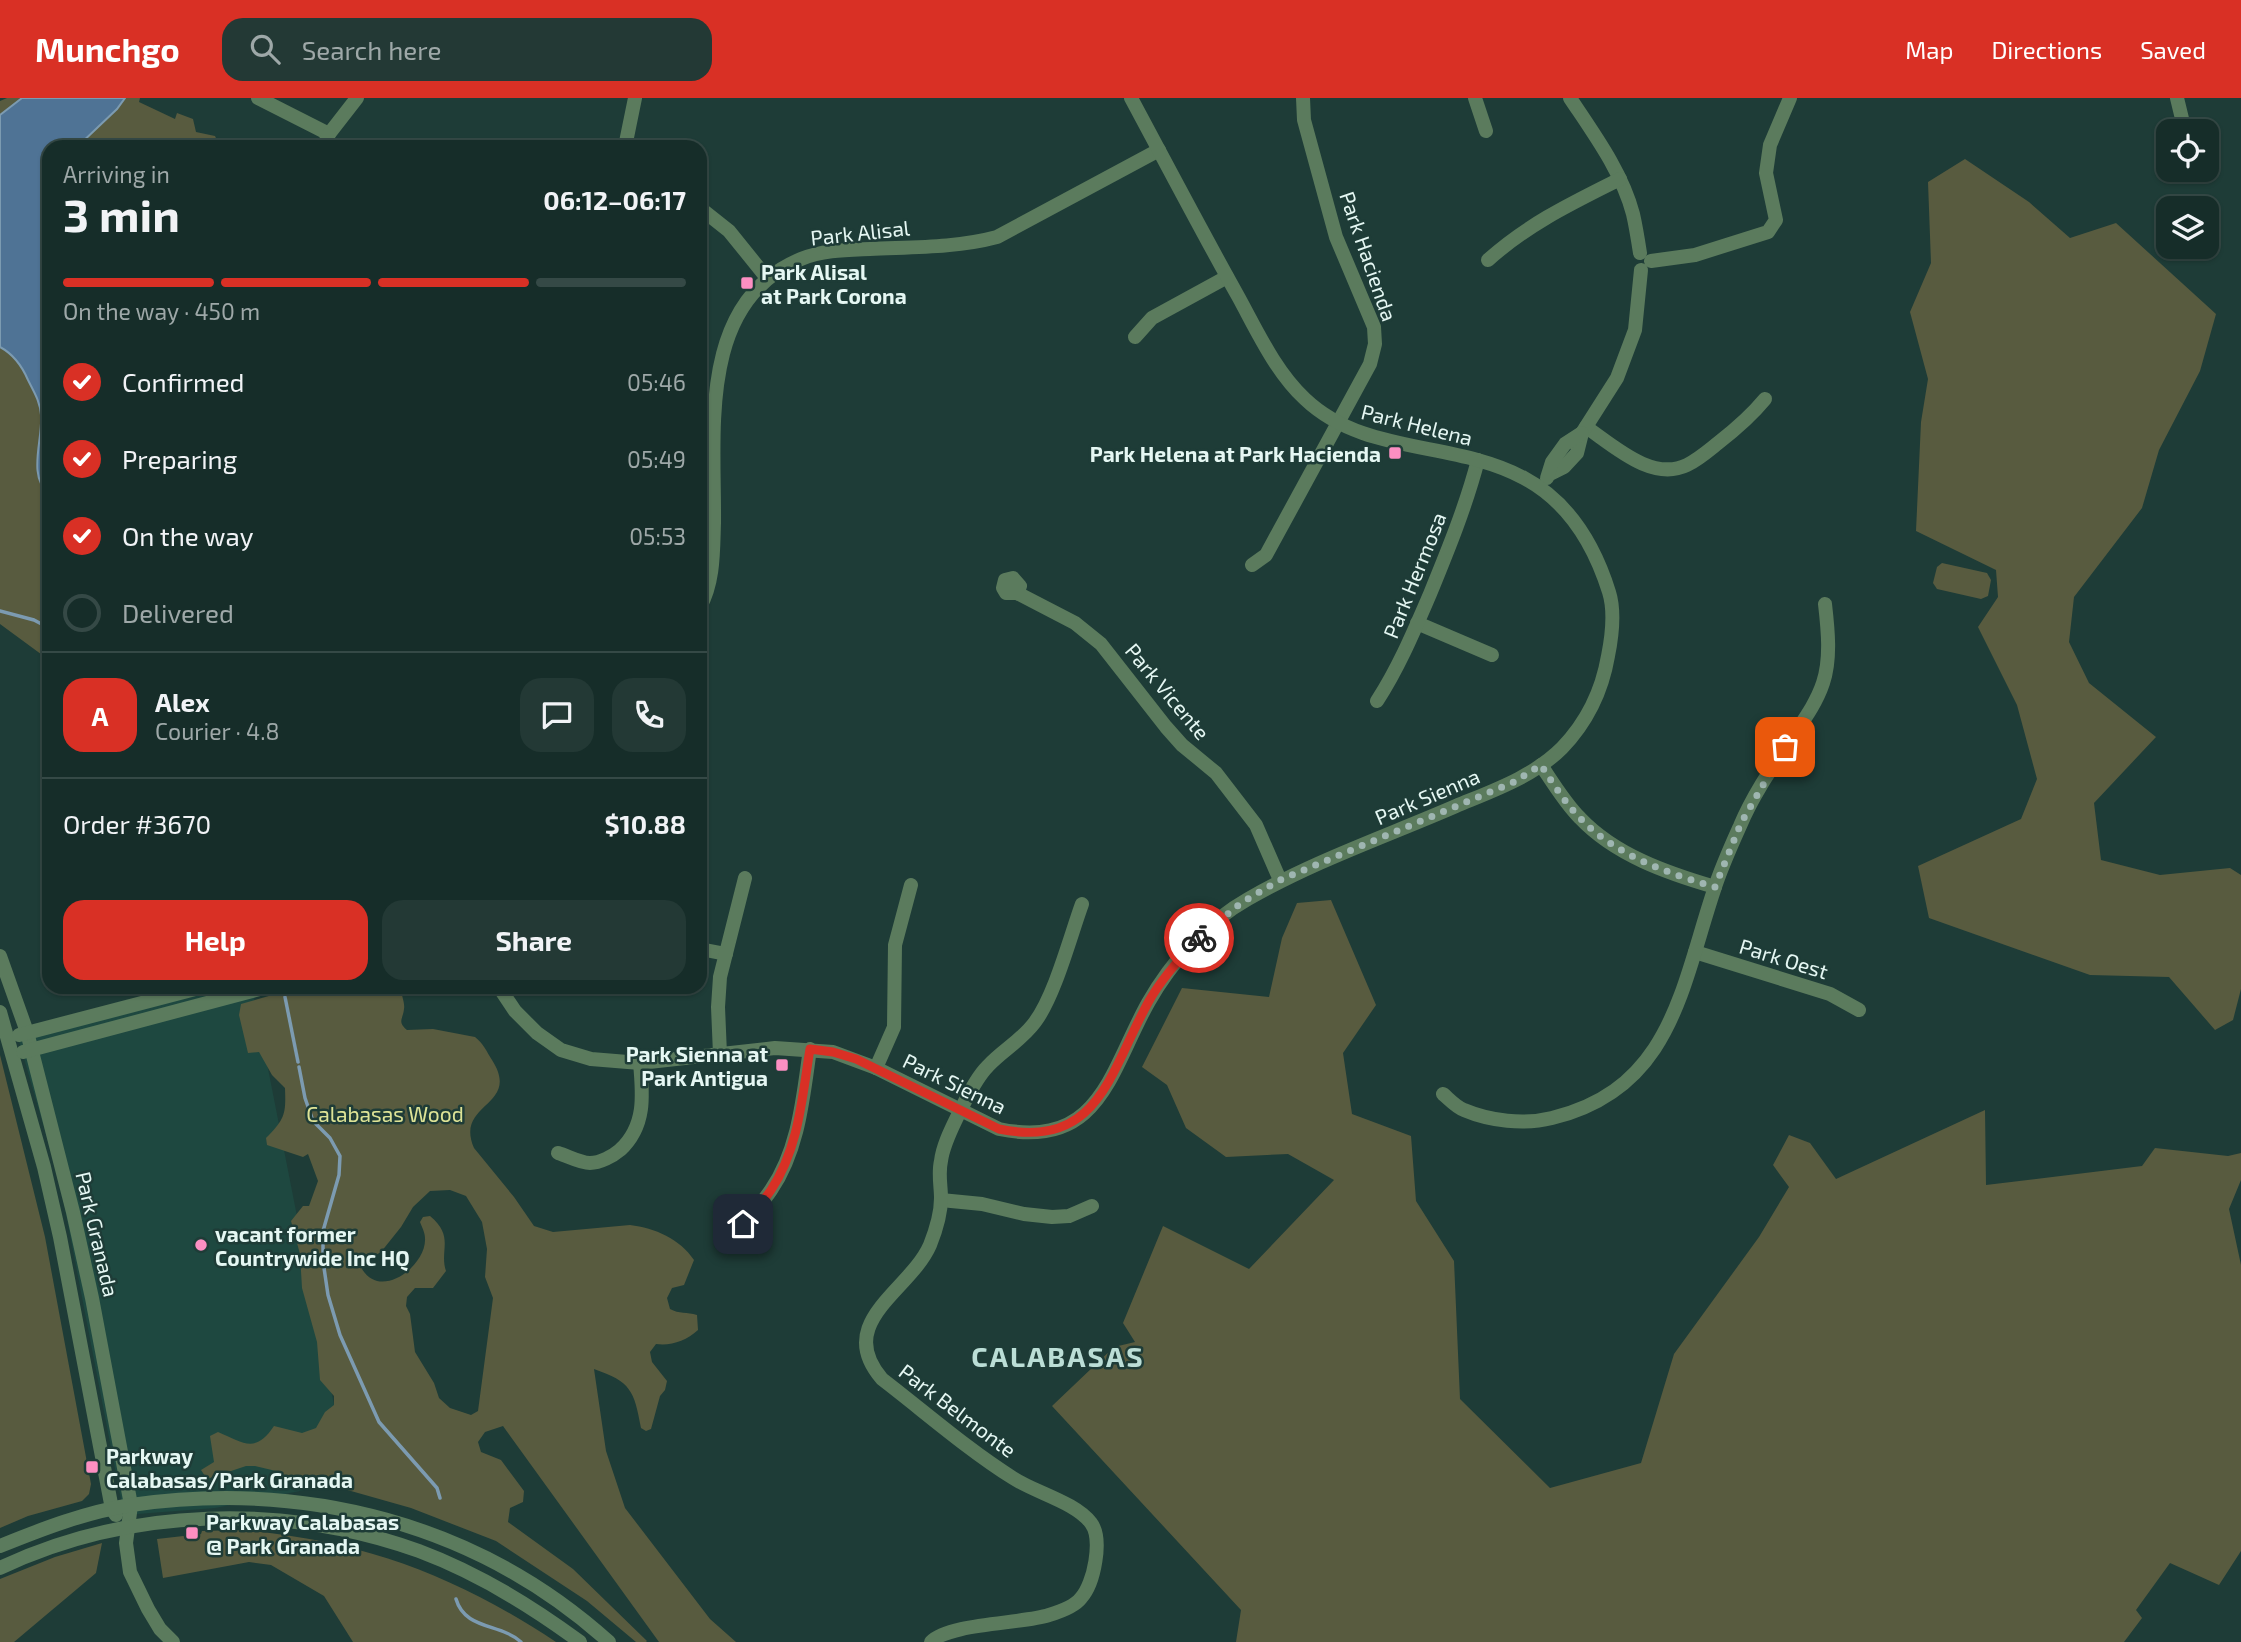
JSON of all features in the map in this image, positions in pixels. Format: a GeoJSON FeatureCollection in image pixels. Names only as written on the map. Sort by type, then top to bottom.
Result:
{"type":"FeatureCollection","features":[{"type":"Feature","properties":{"kind":"street"},"geometry":{"type":"LineString","coordinates":[[258,98],[324,140]]}},
{"type":"Feature","properties":{"kind":"street"},"geometry":{"type":"LineString","coordinates":[[327,140],[357,98]]}},
{"type":"Feature","properties":{"kind":"street"},"geometry":{"type":"LineString","coordinates":[[626,140],[635,98]]}},
{"type":"Feature","properties":{"kind":"street","name":"Park Helena"},"geometry":{"type":"LineString","coordinates":[[1131,98],[1227,276],[1287,380],[1308,402],[1337,424],[1364,436],[1478,460],[1522,477],[1540,488],[1568,513],[1589,541],[1611,600],[1611,642],[1605,676],[1592,709]]}},
{"type":"Feature","properties":{"kind":"street","name":"Park Hacienda"},"geometry":{"type":"LineString","coordinates":[[1252,565],[1266,555],[1370,364],[1375,344],[1374,327],[1336,237],[1304,120],[1303,98]]}},
{"type":"Feature","properties":{"kind":"street"},"geometry":{"type":"LineString","coordinates":[[1475,98],[1486,131]]}},
{"type":"Feature","properties":{"kind":"street"},"geometry":{"type":"LineString","coordinates":[[1540,488],[1550,474],[1564,467],[1567,454],[1577,453],[1584,430],[1618,378],[1635,330],[1644,261],[1633,213],[1619,179],[1570,98]]}},
{"type":"Feature","properties":{"kind":"street"},"geometry":{"type":"LineString","coordinates":[[1644,261],[1695,255],[1768,232],[1776,220],[1766,173],[1770,145],[1790,98]]}},
{"type":"Feature","properties":{"kind":"street"},"geometry":{"type":"LineString","coordinates":[[2177,98],[2182,119]]}},
{"type":"Feature","properties":{"kind":"street","name":"Park Alisal"},"geometry":{"type":"LineString","coordinates":[[707,585],[713,566],[716,391],[720,361],[729,332],[745,303],[767,278],[802,259],[834,251],[971,244],[997,237],[1159,150]]}},
{"type":"Feature","properties":{"kind":"street"},"geometry":{"type":"LineString","coordinates":[[1489,260],[1513,237],[1559,209],[1619,179]]}},
{"type":"Feature","properties":{"kind":"street"},"geometry":{"type":"LineString","coordinates":[[707,214],[729,231],[767,278]]}},
{"type":"Feature","properties":{"kind":"street"},"geometry":{"type":"LineString","coordinates":[[1135,337],[1152,318],[1227,276]]}},
{"type":"Feature","properties":{"kind":"street"},"geometry":{"type":"LineString","coordinates":[[1584,430],[1634,459],[1654,467],[1674,469],[1703,455],[1750,418],[1765,399]]}},
{"type":"Feature","properties":{"kind":"street","name":"Park Hermosa"},"geometry":{"type":"LineString","coordinates":[[1377,701],[1397,671],[1418,623],[1454,536],[1478,460]]}},
{"type":"Feature","properties":{"kind":"street","name":"Park Vicente"},"geometry":{"type":"LineString","coordinates":[[1017,593],[1075,623],[1101,644],[1166,727],[1182,745],[1216,774],[1256,825],[1280,880]]}},
{"type":"Feature","properties":{"kind":"street"},"geometry":{"type":"LineString","coordinates":[[1443,1094],[1461,1109],[1493,1119],[1537,1122],[1586,1108],[1619,1087],[1642,1067],[1658,1047],[1675,1014],[1715,887],[1741,823],[1772,768],[1813,705],[1823,682],[1828,658],[1825,604]]}},
{"type":"Feature","properties":{"kind":"street"},"geometry":{"type":"LineString","coordinates":[[1418,623],[1492,654]]}},
{"type":"Feature","properties":{"kind":"street","name":"Park Sienna"},"geometry":{"type":"LineString","coordinates":[[504,994],[537,1033],[561,1050],[590,1059],[640,1063],[775,1048],[833,1052],[877,1068],[999,1129],[1021,1133],[1060,1128],[1092,1106],[1108,1086],[1149,1001],[1181,957],[1207,929],[1241,903],[1280,880],[1514,782],[1559,751],[1592,709]]}},
{"type":"Feature","properties":{"kind":"street"},"geometry":{"type":"LineString","coordinates":[[1541,765],[1578,817],[1600,837],[1661,869],[1715,887]]}},
{"type":"Feature","properties":{"kind":"street"},"geometry":{"type":"LineString","coordinates":[[720,1054],[720,977],[745,878]]}},
{"type":"Feature","properties":{"kind":"street"},"geometry":{"type":"LineString","coordinates":[[877,1068],[894,1027],[894,945],[911,885]]}},
{"type":"Feature","properties":{"kind":"street","name":"Park Belmonte"},"geometry":{"type":"LineString","coordinates":[[931,1642],[935,1638],[957,1631],[1049,1615],[1079,1601],[1090,1581],[1098,1540],[1093,1525],[1083,1513],[1014,1479],[882,1379],[870,1362],[866,1339],[876,1312],[929,1247],[937,1226],[941,1200],[940,1161],[960,1111],[984,1071],[1021,1038],[1045,1007],[1082,904]]}},
{"type":"Feature","properties":{"kind":"street"},"geometry":{"type":"LineString","coordinates":[[707,950],[726,954]]}},
{"type":"Feature","properties":{"kind":"street","name":"Park Oest"},"geometry":{"type":"LineString","coordinates":[[1695,953],[1830,995],[1859,1010]]}},
{"type":"Feature","properties":{"kind":"street","name":"Park Granada"},"geometry":{"type":"LineString","coordinates":[[0,956],[27,1032],[90,1286],[131,1505],[125,1543],[130,1572],[160,1629],[173,1642]]}},
{"type":"Feature","properties":{"kind":"street"},"geometry":{"type":"LineString","coordinates":[[8,1038],[176,994]]}},
{"type":"Feature","properties":{"kind":"street"},"geometry":{"type":"LineString","coordinates":[[12,1055],[216,994]]}},
{"type":"Feature","properties":{"kind":"street","name":"Park Granada"},"geometry":{"type":"LineString","coordinates":[[0,1012],[44,1167],[60,1237],[112,1509],[126,1527]]}},
{"type":"Feature","properties":{"kind":"street"},"geometry":{"type":"LineString","coordinates":[[743,1224],[772,1189],[790,1151],[801,1114],[810,1049]]}},
{"type":"Feature","properties":{"kind":"street"},"geometry":{"type":"LineString","coordinates":[[558,1153],[591,1163],[613,1156],[629,1141],[640,1118],[643,1097],[640,1063]]}},
{"type":"Feature","properties":{"kind":"street"},"geometry":{"type":"LineString","coordinates":[[941,1200],[982,1204],[1024,1214],[1052,1217],[1069,1216],[1092,1206]]}},
{"type":"Feature","properties":{"kind":"street"},"geometry":{"type":"LineString","coordinates":[[0,1546],[43,1528],[131,1505],[198,1498],[272,1499],[313,1503],[387,1519],[426,1532],[494,1562],[559,1602],[609,1642]]}},
{"type":"Feature","properties":{"kind":"street"},"geometry":{"type":"LineString","coordinates":[[0,1568],[47,1549],[126,1527],[197,1519],[270,1520],[346,1531],[421,1552],[486,1581],[521,1601],[580,1642]]}},
{"type":"Feature","properties":{"kind":"shaded area"},"geometry":{"type":"Polygon","coordinates":[[[202,994],[253,994],[349,1481],[215,1508],[124,1515],[60,1183],[19,1041],[202,994]]]}},
{"type":"Feature","properties":{"kind":"green space"},"geometry":{"type":"Polygon","coordinates":[[[7,98],[140,98],[139,102],[175,119],[177,113],[193,119],[196,132],[215,136],[217,140],[42,140],[42,655],[0,624],[0,101],[7,98]]]}},
{"type":"Feature","properties":{"kind":"green space"},"geometry":{"type":"Polygon","coordinates":[[[1965,159],[2029,202],[2070,238],[2116,223],[2216,314],[2200,371],[2159,450],[2142,508],[2074,597],[2069,642],[2089,683],[2156,737],[2094,803],[2101,860],[2160,875],[2230,868],[2241,875],[2241,989],[2233,1020],[2215,1030],[2169,977],[2090,975],[1929,918],[1918,866],[2021,819],[2037,779],[2017,705],[1978,627],[1998,597],[1996,570],[1916,531],[1921,422],[1928,379],[1910,312],[1931,263],[1928,182],[1965,159]]]}},
{"type":"Feature","properties":{"kind":"green space"},"geometry":{"type":"Polygon","coordinates":[[[1942,563],[1987,573],[1991,580],[1988,596],[1981,599],[1937,589],[1933,583],[1937,567],[1942,563]]]}},
{"type":"Feature","properties":{"kind":"green space"},"geometry":{"type":"Polygon","coordinates":[[[1331,900],[1376,1005],[1343,1053],[1352,1114],[1411,1136],[1416,1201],[1454,1261],[1460,1399],[1550,1488],[1641,1463],[1674,1354],[1759,1237],[1789,1187],[1773,1165],[1789,1135],[1810,1143],[1836,1179],[1985,1110],[1986,1185],[2142,1166],[2155,1148],[2228,1156],[2241,1153],[2241,1180],[2229,1209],[2241,1265],[2241,1551],[2219,1585],[2170,1563],[2136,1610],[2142,1618],[2124,1642],[1236,1642],[1241,1610],[1052,1406],[1114,1347],[1135,1342],[1123,1323],[1163,1226],[1249,1269],[1334,1180],[1288,1154],[1226,1157],[1186,1128],[1167,1085],[1142,1067],[1182,988],[1269,997],[1282,938],[1297,903],[1331,900]]]}},
{"type":"Feature","properties":{"kind":"green space","name":"Calabasas Wood"},"geometry":{"type":"Polygon","coordinates":[[[276,994],[402,994],[404,1007],[401,1022],[407,1030],[433,1029],[475,1037],[492,1060],[499,1075],[499,1087],[473,1121],[470,1133],[474,1148],[534,1226],[553,1232],[630,1225],[658,1232],[674,1240],[694,1260],[684,1285],[672,1288],[667,1298],[670,1309],[697,1315],[698,1330],[678,1342],[656,1344],[650,1352],[652,1362],[667,1381],[651,1429],[646,1431],[641,1428],[629,1389],[616,1378],[594,1369],[606,1451],[625,1508],[710,1619],[736,1642],[659,1642],[503,1426],[485,1432],[478,1442],[481,1452],[501,1460],[524,1491],[523,1502],[510,1508],[508,1522],[573,1569],[646,1642],[636,1642],[587,1601],[496,1541],[411,1508],[305,1478],[286,1477],[276,1471],[255,1466],[246,1466],[207,1479],[201,1470],[214,1462],[210,1436],[218,1432],[249,1444],[261,1440],[274,1426],[302,1433],[316,1428],[325,1412],[334,1405],[334,1396],[320,1380],[317,1342],[302,1288],[300,1254],[291,1221],[303,1206],[309,1206],[318,1181],[308,1154],[303,1157],[267,1145],[266,1138],[283,1116],[285,1088],[272,1075],[259,1052],[248,1053],[239,1015],[241,1004],[276,994]],[[450,1190],[430,1191],[413,1207],[381,1252],[364,1262],[362,1269],[370,1278],[380,1281],[401,1276],[419,1259],[424,1248],[425,1236],[420,1222],[423,1217],[430,1216],[438,1224],[444,1237],[446,1271],[433,1288],[415,1288],[407,1297],[406,1306],[410,1314],[415,1352],[434,1383],[439,1398],[450,1408],[471,1415],[478,1411],[493,1298],[485,1277],[487,1249],[482,1222],[466,1196],[450,1190]]]}},
{"type":"Feature","properties":{"kind":"green space"},"geometry":{"type":"Polygon","coordinates":[[[0,1055],[45,1237],[91,1484],[89,1494],[82,1501],[28,1516],[0,1528],[0,1055]]]}},
{"type":"Feature","properties":{"kind":"green space"},"geometry":{"type":"Polygon","coordinates":[[[241,1530],[327,1542],[406,1565],[481,1598],[556,1642],[353,1642],[324,1596],[271,1565],[249,1562],[163,1578],[157,1539],[201,1534],[202,1531],[241,1530]]]}},
{"type":"Feature","properties":{"kind":"green space"},"geometry":{"type":"Polygon","coordinates":[[[102,1543],[96,1573],[14,1642],[0,1642],[0,1579],[55,1557],[102,1543]]]}},
{"type":"Feature","properties":{"kind":"water"},"geometry":{"type":"Polygon","coordinates":[[[22,98],[125,98],[84,140],[42,140],[42,486],[37,468],[41,425],[38,401],[20,365],[0,347],[0,115],[22,98]]]}},
{"type":"Feature","properties":{"kind":"waterway"},"geometry":{"type":"LineString","coordinates":[[0,611],[42,624]]}},
{"type":"Feature","properties":{"kind":"waterway"},"geometry":{"type":"LineString","coordinates":[[285,997],[298,1062]]}},
{"type":"Feature","properties":{"kind":"waterway"},"geometry":{"type":"LineString","coordinates":[[299,1067],[313,1121],[330,1138],[340,1156],[339,1175],[323,1231],[323,1261],[328,1295],[340,1335],[379,1422],[437,1488],[440,1498]]}},
{"type":"Feature","properties":{"kind":"waterway"},"geometry":{"type":"LineString","coordinates":[[456,1599],[467,1616],[521,1642]]}},
{"type":"Feature","properties":{"kind":"way so far"},"geometry":{"type":"LineString","coordinates":[[1199,938],[1241,903],[1280,880],[1514,782],[1541,765],[1578,817],[1600,837],[1661,869],[1715,887],[1741,823],[1785,747]]}},
{"type":"Feature","properties":{"kind":"place","name":"Park Alisal at Park Corona"},"geometry":{"type":"Point","coordinates":[747,283]}},
{"type":"Feature","properties":{"kind":"place","name":"Park Helena at Park Hacienda"},"geometry":{"type":"Point","coordinates":[1395,453]}},
{"type":"Feature","properties":{"kind":"place","name":"Park Sienna at Park Antigua"},"geometry":{"type":"Point","coordinates":[782,1065]}},
{"type":"Feature","properties":{"kind":"place","name":"vacant former Countrywide Inc HQ"},"geometry":{"type":"Point","coordinates":[201,1245]}},
{"type":"Feature","properties":{"kind":"place","name":"Parkway Calabasas/Park Granada"},"geometry":{"type":"Point","coordinates":[92,1467]}},
{"type":"Feature","properties":{"kind":"place","name":"Parkway Calabasas @ Park Granada"},"geometry":{"type":"Point","coordinates":[192,1533]}},
{"type":"Feature","properties":{"kind":"district","name":"CALABASAS"},"geometry":{"type":"Point","coordinates":[1058,1356]}},
{"type":"Feature","properties":{"kind":"route"},"geometry":{"type":"LineString","coordinates":[[743,1224],[772,1189],[790,1151],[801,1114],[810,1049],[856,1059],[999,1129],[1021,1133],[1060,1128],[1092,1106],[1108,1086],[1149,1001],[1181,957],[1199,938]]}}]}
